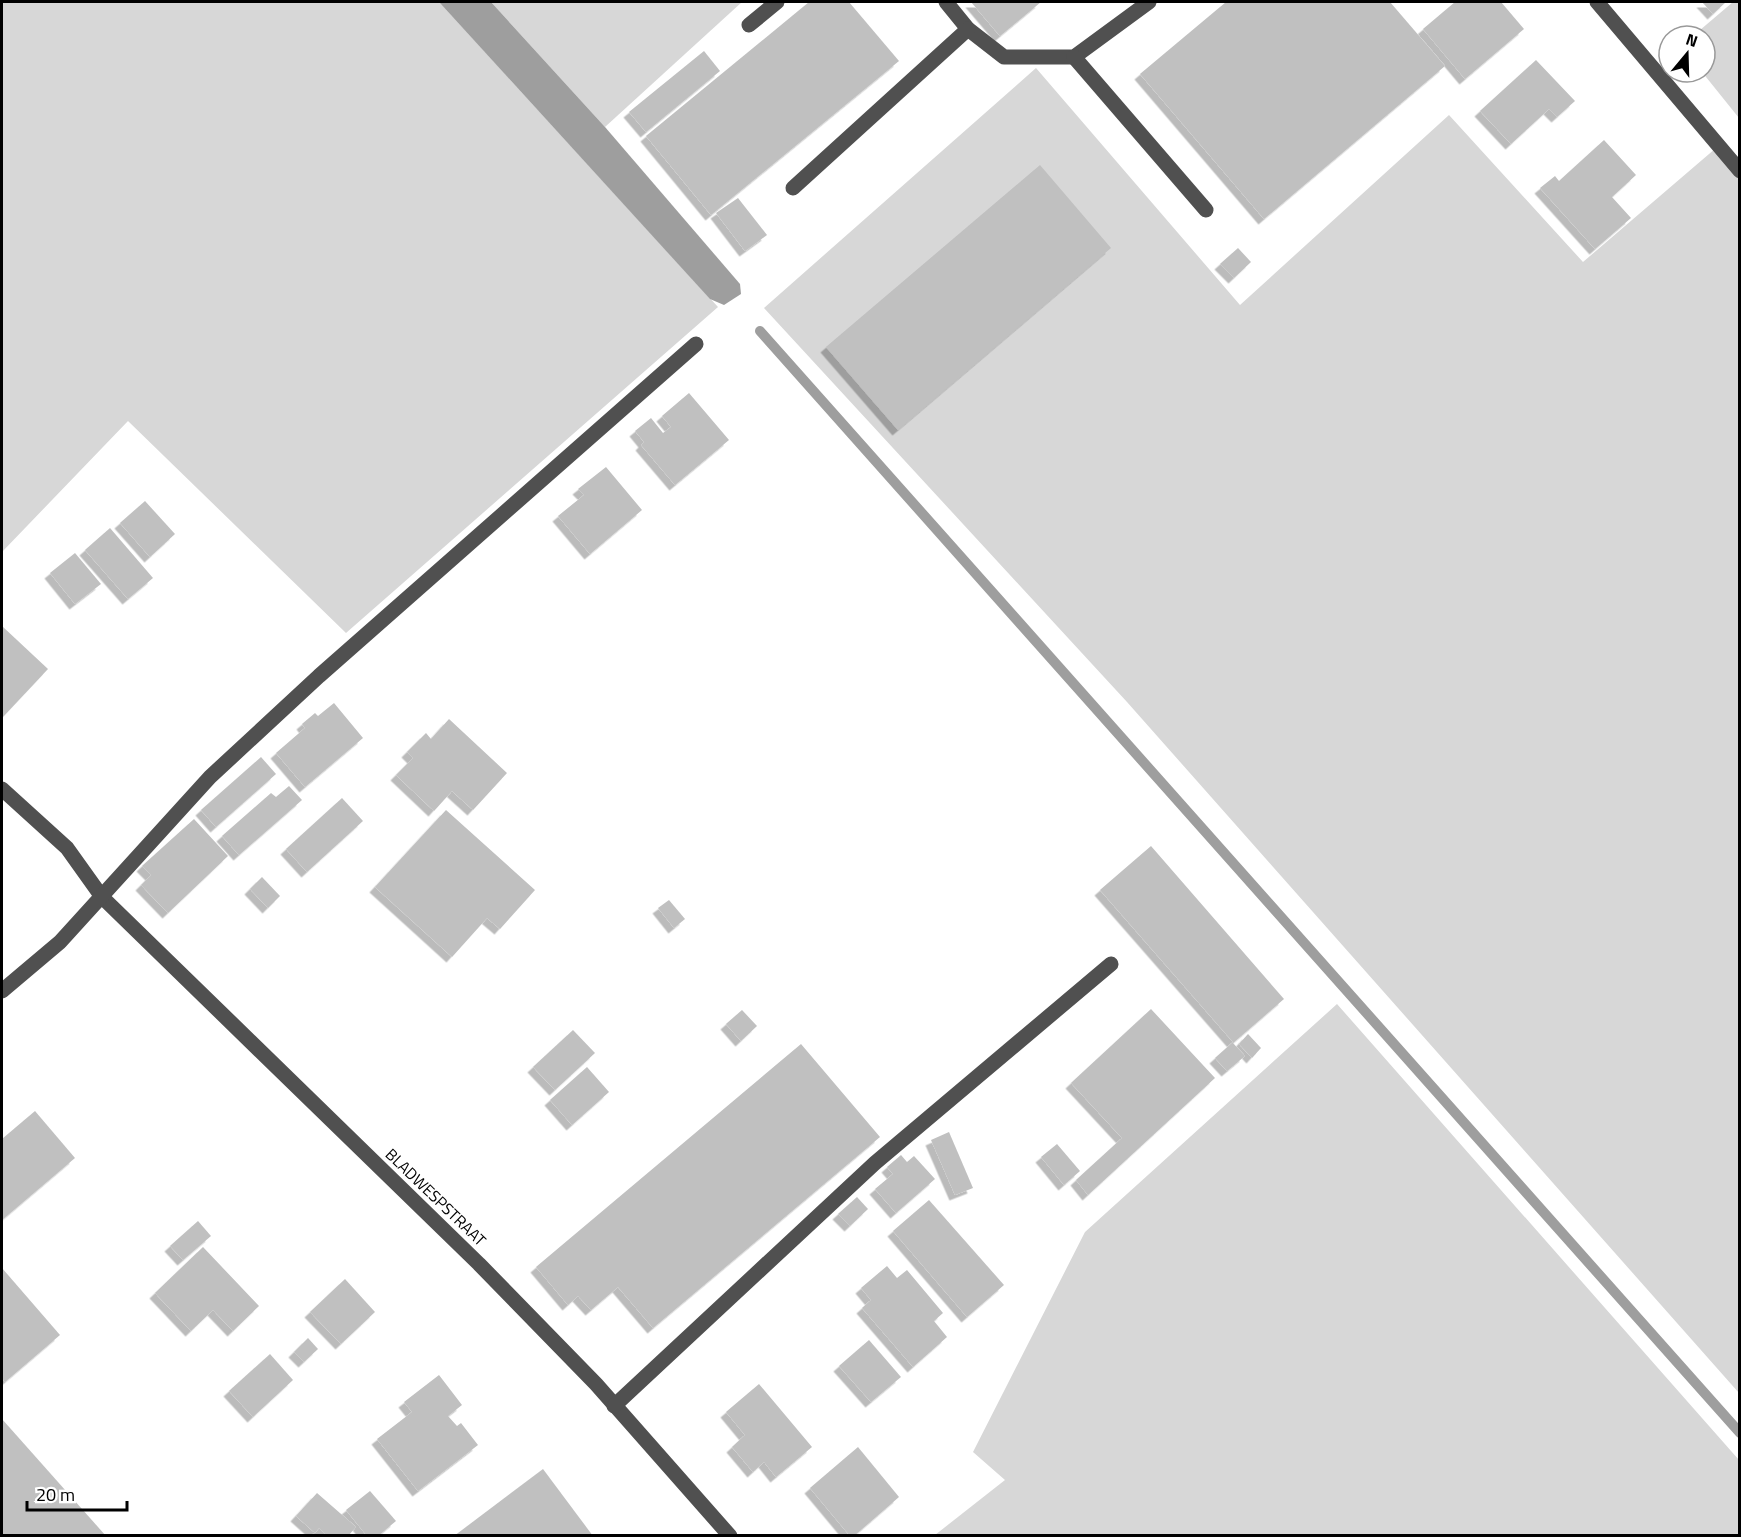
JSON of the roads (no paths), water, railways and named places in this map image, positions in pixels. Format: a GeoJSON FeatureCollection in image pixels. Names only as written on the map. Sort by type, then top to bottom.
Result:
{"type":"FeatureCollection","features":[{"type":"Feature","properties":{"kind":"street"},"geometry":{"type":"LineString","coordinates":[[749,25],[777,2]]}},
{"type":"Feature","properties":{"kind":"street"},"geometry":{"type":"LineString","coordinates":[[946,2],[968,29],[1004,57],[1074,57],[1149,2]]}},
{"type":"Feature","properties":{"kind":"street"},"geometry":{"type":"LineString","coordinates":[[1597,2],[1740,171]]}},
{"type":"Feature","properties":{"kind":"street"},"geometry":{"type":"LineString","coordinates":[[793,188],[968,29]]}},
{"type":"Feature","properties":{"kind":"street"},"geometry":{"type":"LineString","coordinates":[[1074,57],[1206,210]]}},
{"type":"Feature","properties":{"kind":"street"},"geometry":{"type":"LineString","coordinates":[[2,991],[60,942],[210,777],[319,676],[696,345]]}},
{"type":"Feature","properties":{"kind":"street","name":"BLADWESPSTRAAT"},"geometry":{"type":"LineString","coordinates":[[2,789],[67,848],[102,897],[479,1264],[614,1406],[730,1536]]}},
{"type":"Feature","properties":{"kind":"street"},"geometry":{"type":"LineString","coordinates":[[614,1406],[875,1163],[1111,964]]}},
{"type":"Feature","properties":{"kind":"waterway"},"geometry":{"type":"LineString","coordinates":[[760,331],[1740,1433]]}}]}
